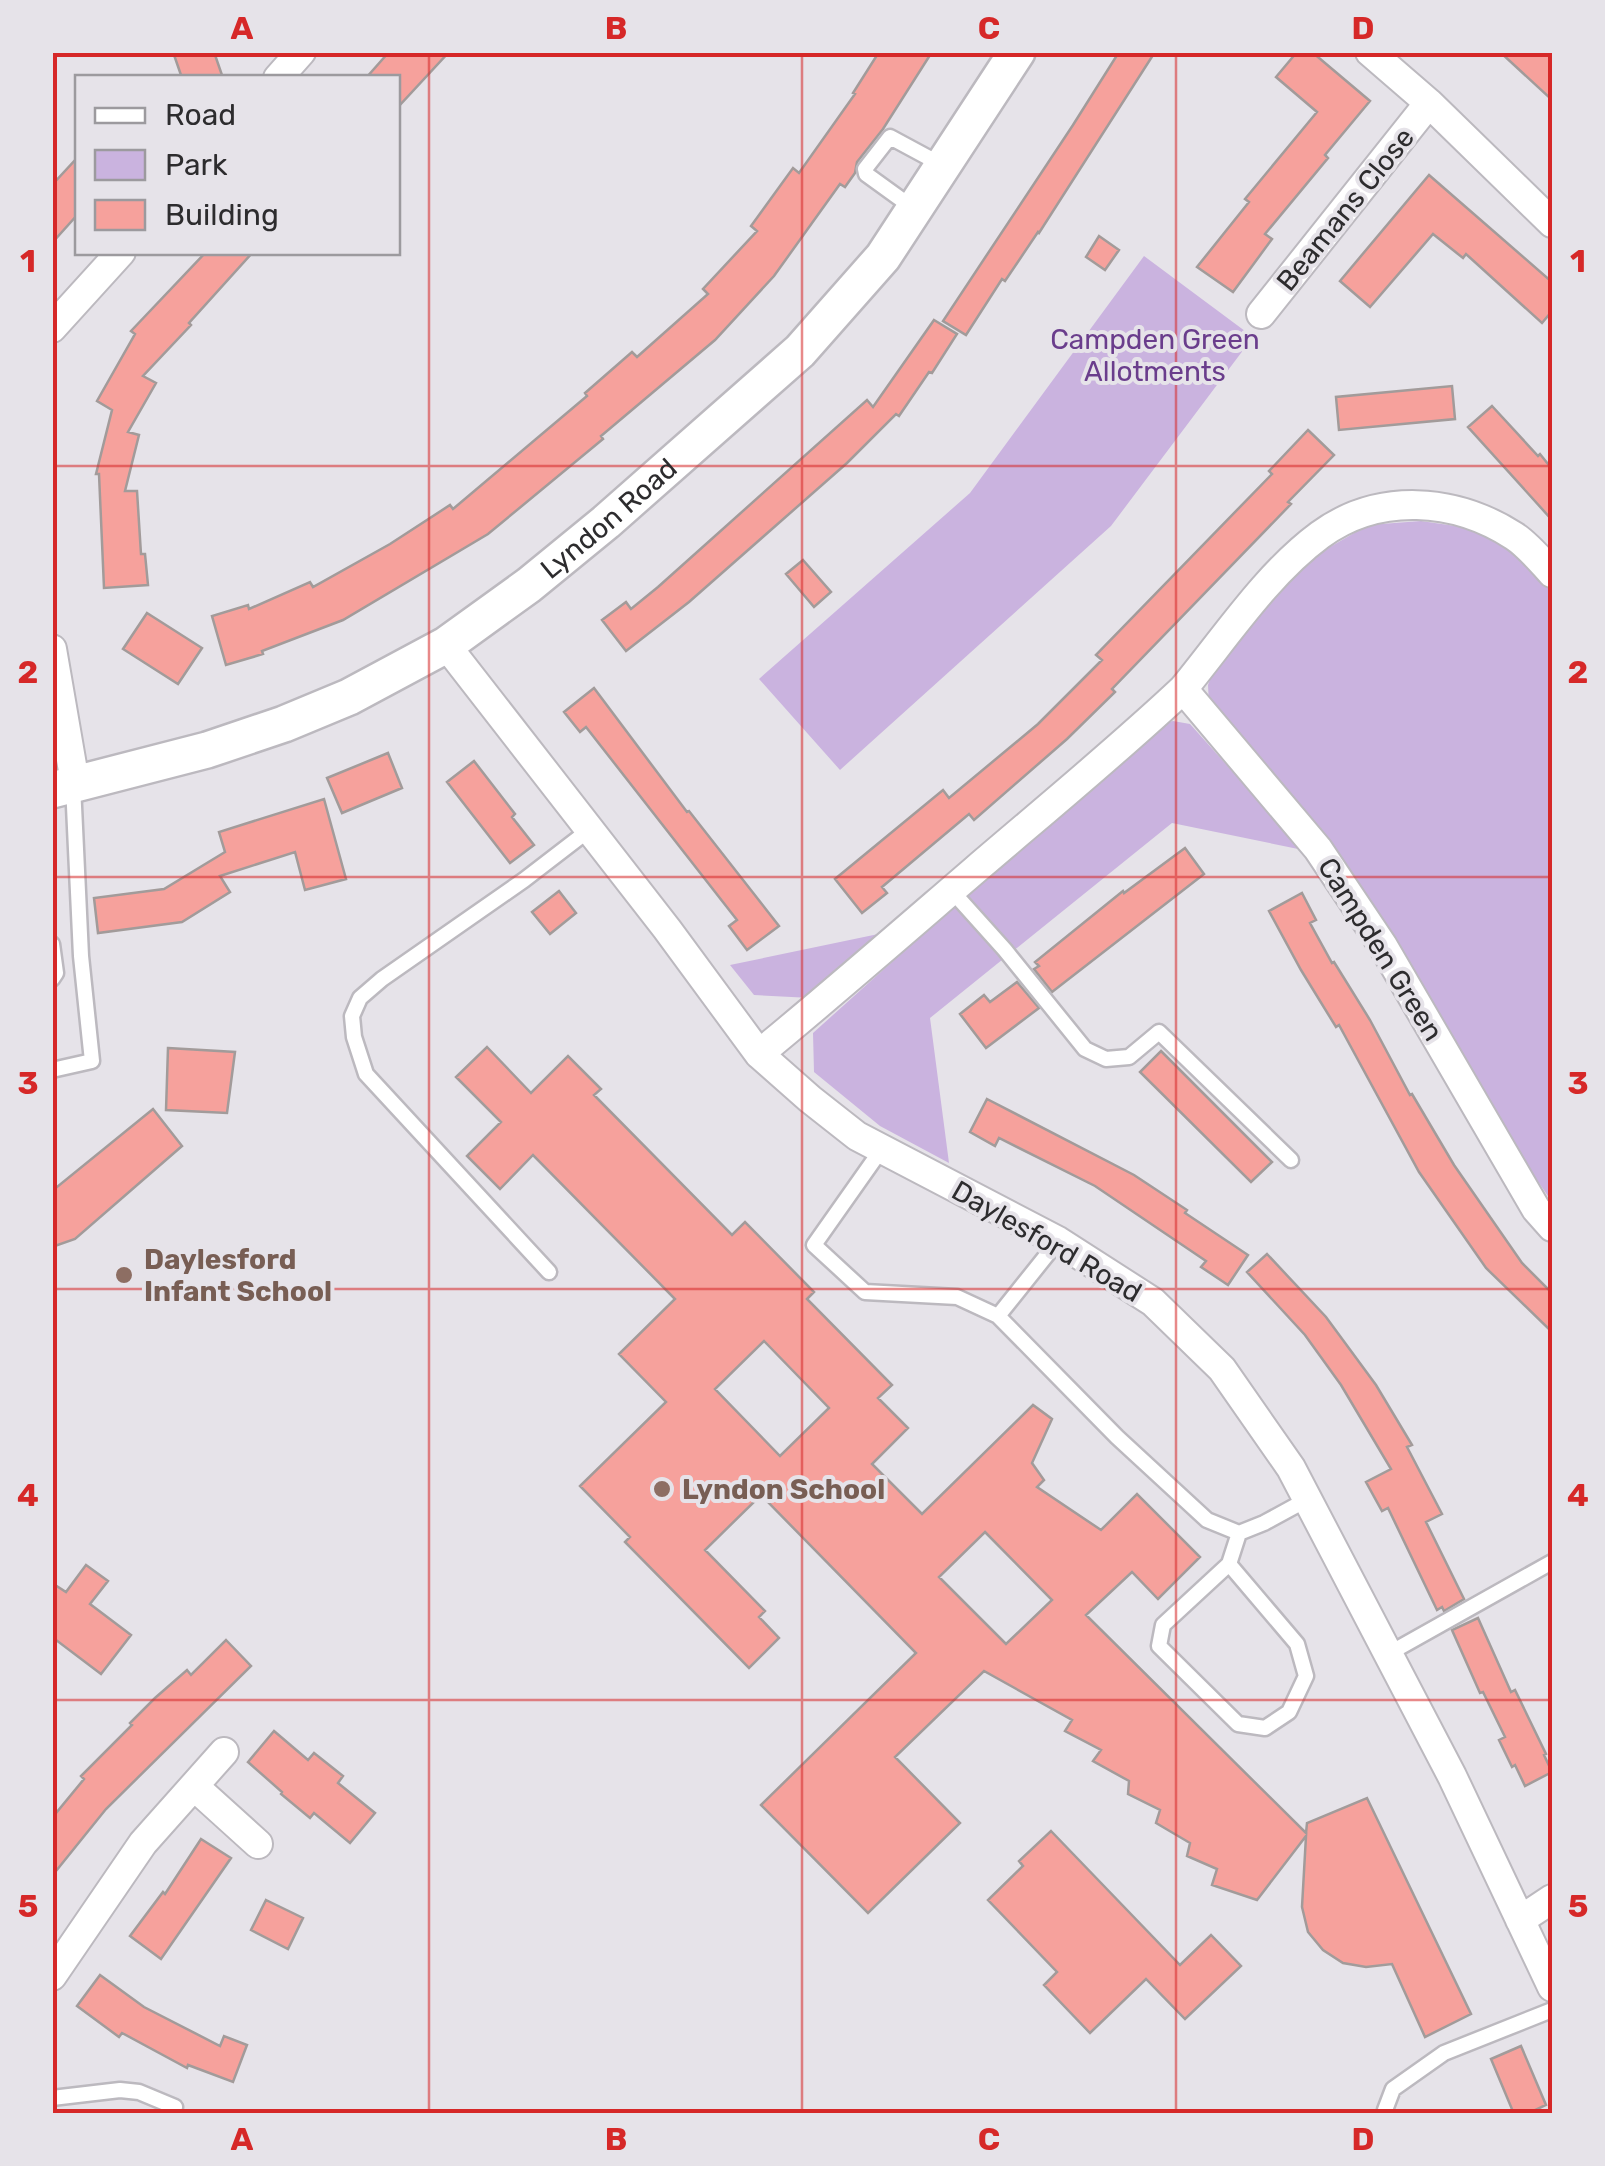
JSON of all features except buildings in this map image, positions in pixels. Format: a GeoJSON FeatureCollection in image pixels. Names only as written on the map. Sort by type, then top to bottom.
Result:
{"type":"FeatureCollection","features":[{"type":"Feature","properties":{"kind":"street","name":"Lyndon Road"},"geometry":{"type":"LineString","coordinates":[[62,770],[207,750],[284,724],[349,697],[446,645],[530,585],[800,351],[883,257],[1017,52]]}},
{"type":"Feature","properties":{"kind":"street","name":"Beamans Close"},"geometry":{"type":"LineString","coordinates":[[1370,52],[1552,222]]}},
{"type":"Feature","properties":{"kind":"street","name":"Beamans Close"},"geometry":{"type":"LineString","coordinates":[[1261,314],[1429,104]]}},
{"type":"Feature","properties":{"kind":"street"},"geometry":{"type":"LineString","coordinates":[[52,328],[118,255]]}},
{"type":"Feature","properties":{"kind":"street"},"geometry":{"type":"LineString","coordinates":[[759,1054],[1118,750],[1183,689],[1270,581],[1320,535],[1356,514],[1429,504],[1467,512],[1517,537],[1552,573]]}},
{"type":"Feature","properties":{"kind":"street","name":"Daylesford Road"},"geometry":{"type":"LineString","coordinates":[[446,645],[759,1054],[856,1136],[1058,1241],[1153,1302],[1222,1369],[1291,1468],[1452,1776],[1552,1987]]}},
{"type":"Feature","properties":{"kind":"street"},"geometry":{"type":"LineString","coordinates":[[52,649],[62,770]]}},
{"type":"Feature","properties":{"kind":"street","name":"Campden Green"},"geometry":{"type":"LineString","coordinates":[[1183,689],[1318,849],[1384,946],[1536,1209],[1552,1227]]}},
{"type":"Feature","properties":{"kind":"street"},"geometry":{"type":"LineString","coordinates":[[52,1976],[142,1843],[224,1752]]}},
{"type":"Feature","properties":{"kind":"street"},"geometry":{"type":"LineString","coordinates":[[195,1787],[258,1844]]}},
{"type":"Feature","properties":{"kind":"street"},"geometry":{"type":"LineString","coordinates":[[1520,1920],[1552,1899]]}},
{"type":"Feature","properties":{"kind":"lane"},"geometry":{"type":"LineString","coordinates":[[914,209],[866,174],[865,169],[892,137],[943,166]]}},
{"type":"Feature","properties":{"kind":"lane"},"geometry":{"type":"LineString","coordinates":[[52,1070],[92,1061],[62,770]]}},
{"type":"Feature","properties":{"kind":"lane"},"geometry":{"type":"LineString","coordinates":[[550,1272],[366,1074],[352,1016],[360,998],[382,979],[510,891],[589,830]]}},
{"type":"Feature","properties":{"kind":"lane"},"geometry":{"type":"LineString","coordinates":[[952,891],[1085,1049],[1106,1059],[1129,1057],[1159,1032],[1291,1160]]}},
{"type":"Feature","properties":{"kind":"lane"},"geometry":{"type":"LineString","coordinates":[[52,944],[56,974],[52,979]]}},
{"type":"Feature","properties":{"kind":"lane"},"geometry":{"type":"LineString","coordinates":[[881,1150],[814,1244],[865,1292],[958,1298],[998,1316],[1206,1520],[1239,1533],[1308,1500]]}},
{"type":"Feature","properties":{"kind":"lane"},"geometry":{"type":"LineString","coordinates":[[998,1316],[1058,1241]]}},
{"type":"Feature","properties":{"kind":"lane"},"geometry":{"type":"LineString","coordinates":[[1229,1564],[1297,1644],[1306,1676],[1289,1712],[1265,1728],[1238,1724],[1159,1646],[1163,1624],[1229,1564],[1239,1533]]}},
{"type":"Feature","properties":{"kind":"lane"},"geometry":{"type":"LineString","coordinates":[[1388,1654],[1552,1562]]}},
{"type":"Feature","properties":{"kind":"lane"},"geometry":{"type":"LineString","coordinates":[[1386,2114],[1393,2088],[1444,2053],[1552,2010]]}},
{"type":"Feature","properties":{"kind":"lane"},"geometry":{"type":"LineString","coordinates":[[52,2098],[120,2090],[139,2092],[175,2107]]}},
{"type":"Feature","properties":{"kind":"green space","name":"Campden Green Allotments"},"geometry":{"type":"Polygon","coordinates":[[[1144,256],[1253,337],[1111,526],[840,770],[759,679],[970,493],[1144,256]]]}},
{"type":"Feature","properties":{"kind":"green space"},"geometry":{"type":"Polygon","coordinates":[[[1421,521],[1469,528],[1504,542],[1552,588],[1552,1202],[1483,1101],[1324,832],[1209,705],[1208,685],[1216,662],[1277,586],[1368,525],[1421,521]]]}},
{"type":"Feature","properties":{"kind":"green space"},"geometry":{"type":"Polygon","coordinates":[[[1173,721],[1190,724],[1303,850],[1172,823],[930,1018],[949,1163],[880,1126],[814,1072],[813,1033],[1155,725],[1173,721]]]}},
{"type":"Feature","properties":{"kind":"green space"},"geometry":{"type":"Polygon","coordinates":[[[888,932],[811,998],[754,995],[730,965],[888,932]]]}},
{"type":"Feature","properties":{"kind":"place","name":"Daylesford Infant School"},"geometry":{"type":"Point","coordinates":[124,1275]}},
{"type":"Feature","properties":{"kind":"place","name":"Lyndon School"},"geometry":{"type":"Point","coordinates":[662,1489]}}]}
